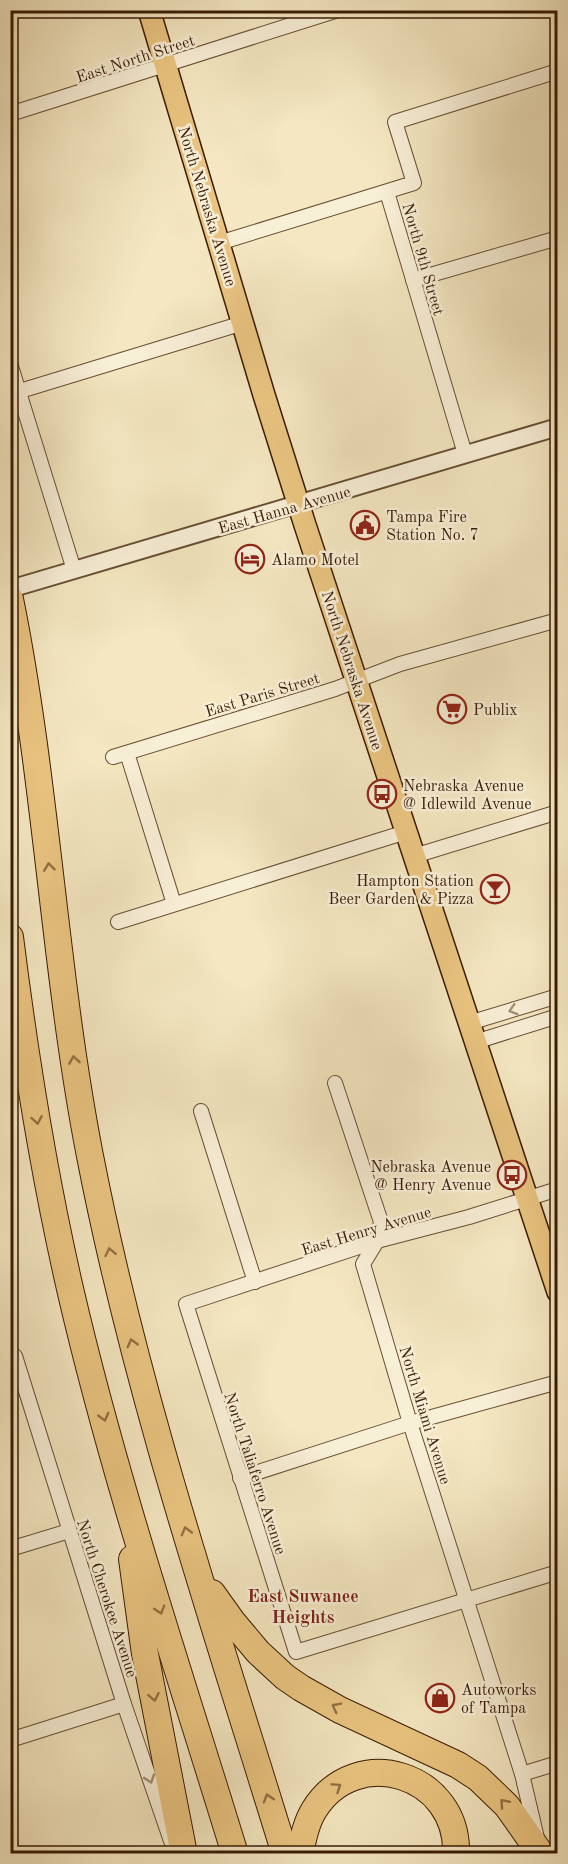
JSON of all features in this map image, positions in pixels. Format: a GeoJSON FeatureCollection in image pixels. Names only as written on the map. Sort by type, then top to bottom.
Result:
{"type":"FeatureCollection","features":[{"type":"Feature","properties":{"kind":"highway"},"geometry":{"type":"LineString","coordinates":[[10,599],[18,638],[38,778],[67,1015],[89,1152],[116,1280],[132,1344],[197,1570],[285,1854]]}},
{"type":"Feature","properties":{"kind":"highway"},"geometry":{"type":"LineString","coordinates":[[10,937],[34,1103],[58,1230],[84,1347],[124,1493],[235,1854]]}},
{"type":"Feature","properties":{"kind":"highway"},"geometry":{"type":"LineString","coordinates":[[124,1493],[145,1654],[184,1854]]}},
{"type":"Feature","properties":{"kind":"highway"},"geometry":{"type":"LineString","coordinates":[[197,1570],[232,1621],[258,1652],[285,1677],[340,1710],[458,1765],[478,1778],[507,1806],[541,1852]]}},
{"type":"Feature","properties":{"kind":"highway"},"geometry":{"type":"LineString","coordinates":[[300,1854],[310,1818],[325,1796],[340,1784],[354,1777],[381,1773],[398,1774],[412,1780],[437,1798],[452,1823],[456,1854]]}},
{"type":"Feature","properties":{"kind":"main road","name":"North Nebraska Avenue"},"geometry":{"type":"LineString","coordinates":[[149,10],[299,505],[558,1292]]}},
{"type":"Feature","properties":{"kind":"street","name":"East North Street"},"geometry":{"type":"LineString","coordinates":[[10,114],[338,10]]}},
{"type":"Feature","properties":{"kind":"street","name":"North 9th Street"},"geometry":{"type":"LineString","coordinates":[[465,454],[387,192],[414,183],[395,122],[558,71]]}},
{"type":"Feature","properties":{"kind":"street"},"geometry":{"type":"LineString","coordinates":[[219,243],[387,192]]}},
{"type":"Feature","properties":{"kind":"street"},"geometry":{"type":"LineString","coordinates":[[413,280],[558,238]]}},
{"type":"Feature","properties":{"kind":"street"},"geometry":{"type":"LineString","coordinates":[[20,392],[243,323]]}},
{"type":"Feature","properties":{"kind":"street"},"geometry":{"type":"LineString","coordinates":[[10,363],[74,570]]}},
{"type":"Feature","properties":{"kind":"street","name":"East Hanna Avenue"},"geometry":{"type":"LineString","coordinates":[[10,590],[558,427]]}},
{"type":"Feature","properties":{"kind":"street","name":"East Paris Street"},"geometry":{"type":"LineString","coordinates":[[113,757],[335,689],[400,664],[558,620]]}},
{"type":"Feature","properties":{"kind":"street"},"geometry":{"type":"LineString","coordinates":[[127,753],[174,904]]}},
{"type":"Feature","properties":{"kind":"street"},"geometry":{"type":"LineString","coordinates":[[414,856],[558,812]]}},
{"type":"Feature","properties":{"kind":"street"},"geometry":{"type":"LineString","coordinates":[[118,922],[406,832]]}},
{"type":"Feature","properties":{"kind":"street"},"geometry":{"type":"LineString","coordinates":[[472,1033],[558,996]]}},
{"type":"Feature","properties":{"kind":"street"},"geometry":{"type":"LineString","coordinates":[[472,1033],[558,1016]]}},
{"type":"Feature","properties":{"kind":"street"},"geometry":{"type":"LineString","coordinates":[[335,1083],[381,1222],[377,1242]]}},
{"type":"Feature","properties":{"kind":"street"},"geometry":{"type":"LineString","coordinates":[[201,1111],[255,1282]]}},
{"type":"Feature","properties":{"kind":"street","name":"East Henry Avenue"},"geometry":{"type":"LineString","coordinates":[[186,1304],[377,1242],[558,1189]]}},
{"type":"Feature","properties":{"kind":"street","name":"North Miami Avenue"},"geometry":{"type":"LineString","coordinates":[[377,1242],[363,1264],[410,1424],[522,1774],[541,1852]]}},
{"type":"Feature","properties":{"kind":"street","name":"North Taliaferro Avenue"},"geometry":{"type":"LineString","coordinates":[[186,1304],[296,1652],[467,1600]]}},
{"type":"Feature","properties":{"kind":"street","name":"North Cherokee Avenue"},"geometry":{"type":"LineString","coordinates":[[10,1358],[15,1356],[124,1704],[175,1854]]}},
{"type":"Feature","properties":{"kind":"street"},"geometry":{"type":"LineString","coordinates":[[240,1478],[410,1424],[558,1382]]}},
{"type":"Feature","properties":{"kind":"street"},"geometry":{"type":"LineString","coordinates":[[10,1549],[69,1531]]}},
{"type":"Feature","properties":{"kind":"street"},"geometry":{"type":"LineString","coordinates":[[467,1600],[558,1572]]}},
{"type":"Feature","properties":{"kind":"street"},"geometry":{"type":"LineString","coordinates":[[10,1740],[124,1704]]}},
{"type":"Feature","properties":{"kind":"street"},"geometry":{"type":"LineString","coordinates":[[522,1774],[558,1763]]}},
{"type":"Feature","properties":{"kind":"place","name":"Tampa Fire Station No. 7"},"geometry":{"type":"Point","coordinates":[365,525]}},
{"type":"Feature","properties":{"kind":"place","name":"Alamo Motel"},"geometry":{"type":"Point","coordinates":[250,559]}},
{"type":"Feature","properties":{"kind":"place","name":"Publix"},"geometry":{"type":"Point","coordinates":[452,709]}},
{"type":"Feature","properties":{"kind":"place","name":"Nebraska Avenue @ Idlewild Avenue"},"geometry":{"type":"Point","coordinates":[382,794]}},
{"type":"Feature","properties":{"kind":"place","name":"Hampton Station Beer Garden & Pizza"},"geometry":{"type":"Point","coordinates":[495,889]}},
{"type":"Feature","properties":{"kind":"place","name":"Nebraska Avenue @ Henry Avenue"},"geometry":{"type":"Point","coordinates":[512,1175]}},
{"type":"Feature","properties":{"kind":"place","name":"Autoworks of Tampa"},"geometry":{"type":"Point","coordinates":[440,1698]}},
{"type":"Feature","properties":{"kind":"district","name":"East Suwanee Heights"},"geometry":{"type":"Point","coordinates":[303,1606]}}]}
